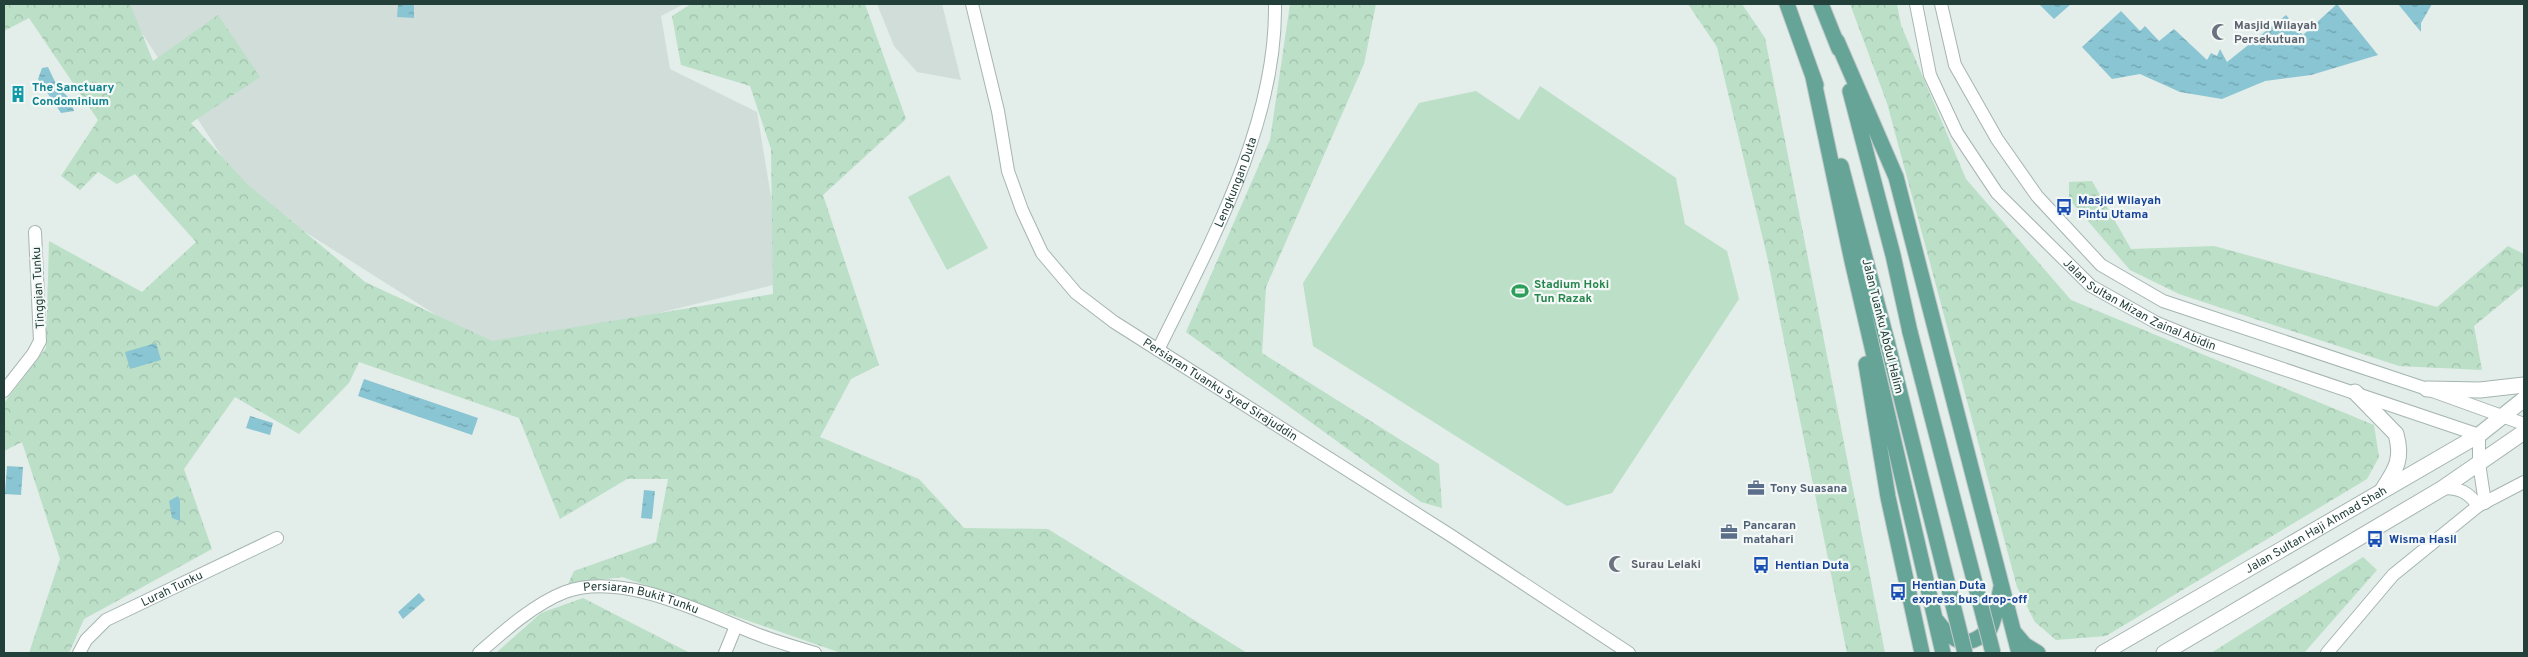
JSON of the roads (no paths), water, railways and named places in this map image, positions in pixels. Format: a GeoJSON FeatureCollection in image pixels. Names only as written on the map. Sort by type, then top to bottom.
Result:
{"type":"FeatureCollection","features":[{"type":"Feature","properties":{"kind":"main road","name":"Jalan Tuanku Abdul Halim"},"geometry":{"type":"LineString","coordinates":[[1787,4],[1813,77],[1847,186],[1965,653]]}},
{"type":"Feature","properties":{"kind":"main road","name":"Jalan Tuanku Abdul Halim"},"geometry":{"type":"LineString","coordinates":[[1821,4],[1836,41],[1879,198],[1910,332],[1993,653]]}},
{"type":"Feature","properties":{"kind":"main road"},"geometry":{"type":"LineString","coordinates":[[1836,41],[1896,177],[2019,653]]}},
{"type":"Feature","properties":{"kind":"main road"},"geometry":{"type":"LineString","coordinates":[[1813,77],[1852,261],[1943,653]]}},
{"type":"Feature","properties":{"kind":"main road","name":"Jalan Tuanku Abdul Halim"},"geometry":{"type":"LineString","coordinates":[[1852,261],[1888,497],[1922,653]]}},
{"type":"Feature","properties":{"kind":"main road"},"geometry":{"type":"LineString","coordinates":[[1933,616],[1946,633],[1957,641],[1967,643],[1978,639],[1989,631],[2001,586]]}},
{"type":"Feature","properties":{"kind":"main road"},"geometry":{"type":"LineString","coordinates":[[2014,631],[2025,645],[2038,653]]}},
{"type":"Feature","properties":{"kind":"street","name":"Persiaran Tuanku Syed Sirajuddin"},"geometry":{"type":"LineString","coordinates":[[972,4],[998,111],[1008,171],[1022,210],[1042,253],[1076,293],[1114,322],[1442,529],[1629,653]]}},
{"type":"Feature","properties":{"kind":"street","name":"Lengkungan Duta"},"geometry":{"type":"LineString","coordinates":[[1158,350],[1210,242],[1252,139],[1267,84],[1275,25],[1275,4]]}},
{"type":"Feature","properties":{"kind":"street","name":"Jalan Sultan Mizan Zainal Abidin"},"geometry":{"type":"LineString","coordinates":[[1916,4],[1930,75],[1957,133],[1997,193],[2091,286],[2174,330],[2267,365],[2355,392],[2394,408],[2479,435]]}},
{"type":"Feature","properties":{"kind":"street","name":"Jalan Sultan Mizan Zainal Abidin"},"geometry":{"type":"LineString","coordinates":[[1941,4],[1955,66],[1997,139],[2037,196],[2101,265],[2163,301],[2426,389],[2524,424]]}},
{"type":"Feature","properties":{"kind":"street","name":"Tinggian Tunku"},"geometry":{"type":"LineString","coordinates":[[4,391],[33,354],[40,341],[35,232]]}},
{"type":"Feature","properties":{"kind":"street"},"geometry":{"type":"LineString","coordinates":[[2426,389],[2480,390],[2524,385]]}},
{"type":"Feature","properties":{"kind":"street"},"geometry":{"type":"LineString","coordinates":[[2355,392],[2396,434],[2399,444],[2398,464],[2382,490]]}},
{"type":"Feature","properties":{"kind":"street","name":"Jalan Sultan Haji Ahmad Shah"},"geometry":{"type":"LineString","coordinates":[[2103,653],[2479,435],[2524,399]]}},
{"type":"Feature","properties":{"kind":"street"},"geometry":{"type":"LineString","coordinates":[[2164,653],[2442,488],[2524,432]]}},
{"type":"Feature","properties":{"kind":"street"},"geometry":{"type":"LineString","coordinates":[[2479,435],[2482,504]]}},
{"type":"Feature","properties":{"kind":"street"},"geometry":{"type":"LineString","coordinates":[[2327,653],[2393,575],[2482,504],[2524,482]]}},
{"type":"Feature","properties":{"kind":"street"},"geometry":{"type":"LineString","coordinates":[[2442,488],[2464,491],[2482,504]]}},
{"type":"Feature","properties":{"kind":"street","name":"Lurah Tunku"},"geometry":{"type":"LineString","coordinates":[[79,653],[86,640],[106,620],[277,538]]}},
{"type":"Feature","properties":{"kind":"street","name":"Persiaran Bukit Tunku"},"geometry":{"type":"LineString","coordinates":[[479,653],[546,601],[567,592],[587,587],[616,587],[665,599],[808,652]]}},
{"type":"Feature","properties":{"kind":"street"},"geometry":{"type":"LineString","coordinates":[[725,653],[736,626]]}},
{"type":"Feature","properties":{"kind":"water"},"geometry":{"type":"Polygon","coordinates":[[[398,4],[414,4],[414,18],[397,17],[398,4]]]}},
{"type":"Feature","properties":{"kind":"water"},"geometry":{"type":"Polygon","coordinates":[[[2039,4],[2071,4],[2054,19],[2039,4]]]}},
{"type":"Feature","properties":{"kind":"water"},"geometry":{"type":"Polygon","coordinates":[[[2337,4],[2378,55],[2311,75],[2265,81],[2222,99],[2180,92],[2140,74],[2112,79],[2082,47],[2121,11],[2140,31],[2145,26],[2159,41],[2174,29],[2207,60],[2211,53],[2217,56],[2220,49],[2227,62],[2286,15],[2303,35],[2337,4]]]}},
{"type":"Feature","properties":{"kind":"water"},"geometry":{"type":"Polygon","coordinates":[[[2398,4],[2432,4],[2421,23],[2421,32],[2398,4]]]}},
{"type":"Feature","properties":{"kind":"water"},"geometry":{"type":"Polygon","coordinates":[[[48,67],[57,86],[70,99],[74,111],[61,113],[38,79],[42,68],[48,67]]]}},
{"type":"Feature","properties":{"kind":"water"},"geometry":{"type":"Polygon","coordinates":[[[156,343],[161,360],[130,369],[125,352],[156,343]]]}},
{"type":"Feature","properties":{"kind":"water"},"geometry":{"type":"Polygon","coordinates":[[[364,379],[478,418],[472,435],[358,396],[364,379]]]}},
{"type":"Feature","properties":{"kind":"water"},"geometry":{"type":"Polygon","coordinates":[[[250,416],[273,423],[270,435],[246,428],[250,416]]]}},
{"type":"Feature","properties":{"kind":"water"},"geometry":{"type":"Polygon","coordinates":[[[7,466],[23,467],[21,495],[5,494],[7,466]]]}},
{"type":"Feature","properties":{"kind":"water"},"geometry":{"type":"Polygon","coordinates":[[[644,490],[655,491],[652,519],[641,518],[644,490]]]}},
{"type":"Feature","properties":{"kind":"water"},"geometry":{"type":"Polygon","coordinates":[[[178,496],[180,501],[180,521],[172,518],[169,501],[178,496]]]}},
{"type":"Feature","properties":{"kind":"water"},"geometry":{"type":"Polygon","coordinates":[[[419,593],[425,600],[403,619],[398,612],[419,593]]]}},
{"type":"Feature","properties":{"kind":"place","name":"Masjid Wilayah Persekutuan"},"geometry":{"type":"Point","coordinates":[2220,32]}},
{"type":"Feature","properties":{"kind":"place","name":"The Sanctuary Condominium"},"geometry":{"type":"Point","coordinates":[18,94]}},
{"type":"Feature","properties":{"kind":"place","name":"Masjid Wilayah Pintu Utama"},"geometry":{"type":"Point","coordinates":[2064,207]}},
{"type":"Feature","properties":{"kind":"place","name":"Stadium Hoki Tun Razak"},"geometry":{"type":"Point","coordinates":[1520,291]}},
{"type":"Feature","properties":{"kind":"place","name":"Tony Suasana"},"geometry":{"type":"Point","coordinates":[1756,488]}},
{"type":"Feature","properties":{"kind":"place","name":"Pancaran matahari"},"geometry":{"type":"Point","coordinates":[1729,532]}},
{"type":"Feature","properties":{"kind":"place","name":"Wisma Hasil"},"geometry":{"type":"Point","coordinates":[2375,539]}},
{"type":"Feature","properties":{"kind":"place","name":"Surau Lelaki"},"geometry":{"type":"Point","coordinates":[1617,564]}},
{"type":"Feature","properties":{"kind":"place","name":"Hentian Duta"},"geometry":{"type":"Point","coordinates":[1761,565]}},
{"type":"Feature","properties":{"kind":"place","name":"Hentian Duta express bus drop-off"},"geometry":{"type":"Point","coordinates":[1898,592]}}]}
